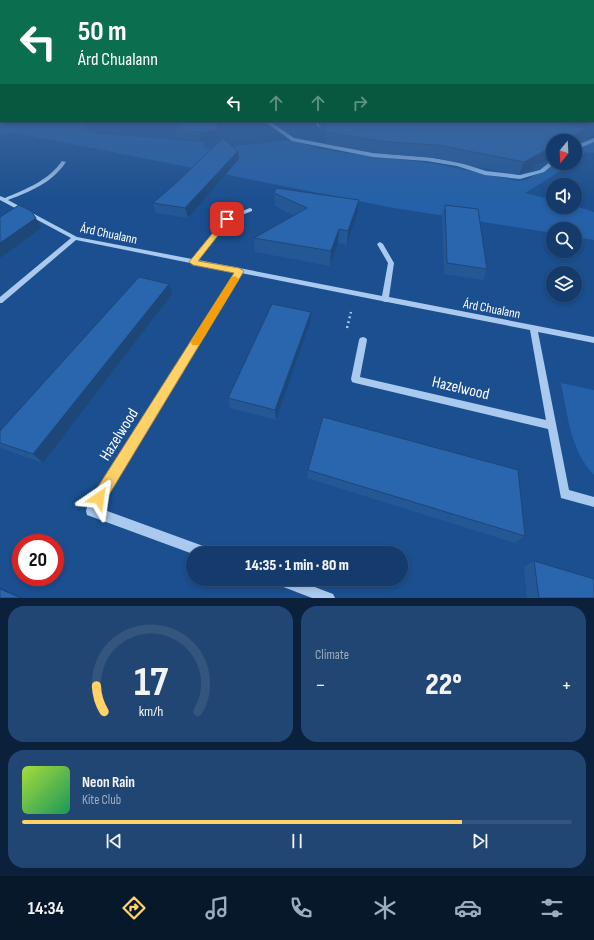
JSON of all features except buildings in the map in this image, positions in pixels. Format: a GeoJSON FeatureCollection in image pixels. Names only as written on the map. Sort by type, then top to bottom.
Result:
{"type":"FeatureCollection","features":[{"type":"Feature","properties":{"kind":"street","name":"Árd Chualann"},"geometry":{"type":"LineString","coordinates":[[3,199],[31,189],[59,171],[64,162]]}},
{"type":"Feature","properties":{"kind":"street","name":"Árd Chualann"},"geometry":{"type":"LineString","coordinates":[[3,199],[75,238],[594,340]]}},
{"type":"Feature","properties":{"kind":"street"},"geometry":{"type":"LineString","coordinates":[[193,262],[227,219],[250,210]]}},
{"type":"Feature","properties":{"kind":"street"},"geometry":{"type":"LineString","coordinates":[[0,301],[75,238]]}},
{"type":"Feature","properties":{"kind":"street"},"geometry":{"type":"LineString","coordinates":[[380,244],[391,262],[385,300]]}},
{"type":"Feature","properties":{"kind":"street","name":"Hazelwood"},"geometry":{"type":"LineString","coordinates":[[187,546],[91,511],[239,271]]}},
{"type":"Feature","properties":{"kind":"street"},"geometry":{"type":"LineString","coordinates":[[533,328],[565,494],[594,502]]}},
{"type":"Feature","properties":{"kind":"street","name":"Hazelwood"},"geometry":{"type":"LineString","coordinates":[[363,340],[355,379],[552,426]]}},
{"type":"Feature","properties":{"kind":"street"},"geometry":{"type":"LineString","coordinates":[[296,586],[329,598]]}},
{"type":"Feature","properties":{"kind":"path"},"geometry":{"type":"LineString","coordinates":[[356,294],[346,332],[363,340]]}},
{"type":"Feature","properties":{"kind":"shaded area"},"geometry":{"type":"Polygon","coordinates":[[[76,145],[203,145],[205,149],[245,145],[308,145],[338,152],[431,163],[519,181],[526,180],[546,169],[562,170],[549,178],[546,178],[546,180],[525,193],[546,198],[546,214],[582,214],[582,208],[594,212],[594,240],[582,238],[582,222],[546,222],[546,232],[394,208],[76,145]]]}},
{"type":"Feature","properties":{"kind":"shaded area"},"geometry":{"type":"Polygon","coordinates":[[[582,145],[594,145],[594,153],[585,152],[582,156],[582,145]]]}},
{"type":"Feature","properties":{"kind":"shaded area"},"geometry":{"type":"Polygon","coordinates":[[[561,383],[594,390],[594,475],[586,465],[575,444],[568,420],[561,383]]]}},
{"type":"Feature","properties":{"kind":"waterway"},"geometry":{"type":"LineString","coordinates":[[322,145],[373,155],[427,159],[458,164],[485,173],[520,177],[542,171],[546,168]]}},
{"type":"Feature","properties":{"kind":"slow traffic"},"geometry":{"type":"LineString","coordinates":[[196,342],[235,279]]}},
{"type":"Feature","properties":{"kind":"route"},"geometry":{"type":"LineString","coordinates":[[99,498],[239,271],[193,262],[227,219]]}}]}
